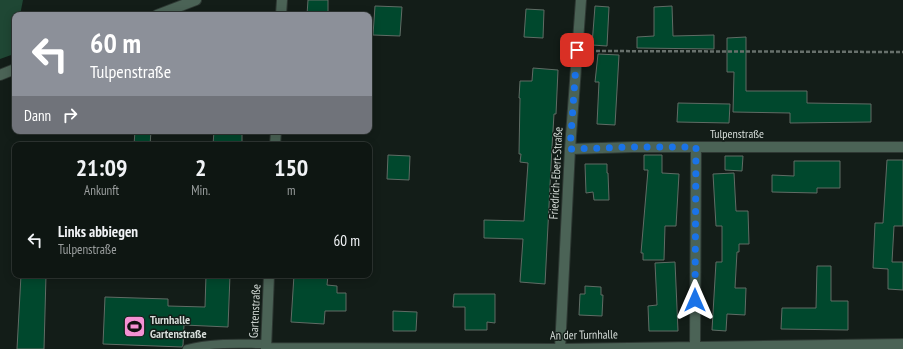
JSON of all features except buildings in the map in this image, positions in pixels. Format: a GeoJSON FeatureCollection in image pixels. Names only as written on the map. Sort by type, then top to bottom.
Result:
{"type":"FeatureCollection","features":[{"type":"Feature","properties":{"kind":"street"},"geometry":{"type":"LineString","coordinates":[[165,12],[196,0]]}},
{"type":"Feature","properties":{"kind":"street"},"geometry":{"type":"LineString","coordinates":[[281,12],[282,0]]}},
{"type":"Feature","properties":{"kind":"street","name":"Friedrich-Ebert-Straße"},"geometry":{"type":"LineString","coordinates":[[560,349],[570,149],[581,0]]}},
{"type":"Feature","properties":{"kind":"street"},"geometry":{"type":"LineString","coordinates":[[0,75],[12,70]]}},
{"type":"Feature","properties":{"kind":"street","name":"Tulpenstraße"},"geometry":{"type":"LineString","coordinates":[[570,149],[613,147],[903,147]]}},
{"type":"Feature","properties":{"kind":"street"},"geometry":{"type":"LineString","coordinates":[[695,347],[696,147]]}},
{"type":"Feature","properties":{"kind":"street","name":"Gartenstraße"},"geometry":{"type":"LineString","coordinates":[[266,347],[269,278]]}},
{"type":"Feature","properties":{"kind":"street","name":"An der Turnhalle"},"geometry":{"type":"LineString","coordinates":[[266,347],[560,349],[903,344]]}},
{"type":"Feature","properties":{"kind":"lane"},"geometry":{"type":"LineString","coordinates":[[187,349],[210,344],[266,347]]}},
{"type":"Feature","properties":{"kind":"path"},"geometry":{"type":"LineString","coordinates":[[577,50],[903,52]]}},
{"type":"Feature","properties":{"kind":"green space"},"geometry":{"type":"Polygon","coordinates":[[[0,0],[23,0],[21,12],[12,12],[12,55],[0,59],[0,0]]]}},
{"type":"Feature","properties":{"kind":"place","name":"Turnhalle Gartenstraße"},"geometry":{"type":"Point","coordinates":[135,327]}},
{"type":"Feature","properties":{"kind":"route"},"geometry":{"type":"LineString","coordinates":[[577,50],[570,149],[696,147],[695,300]]}}]}
